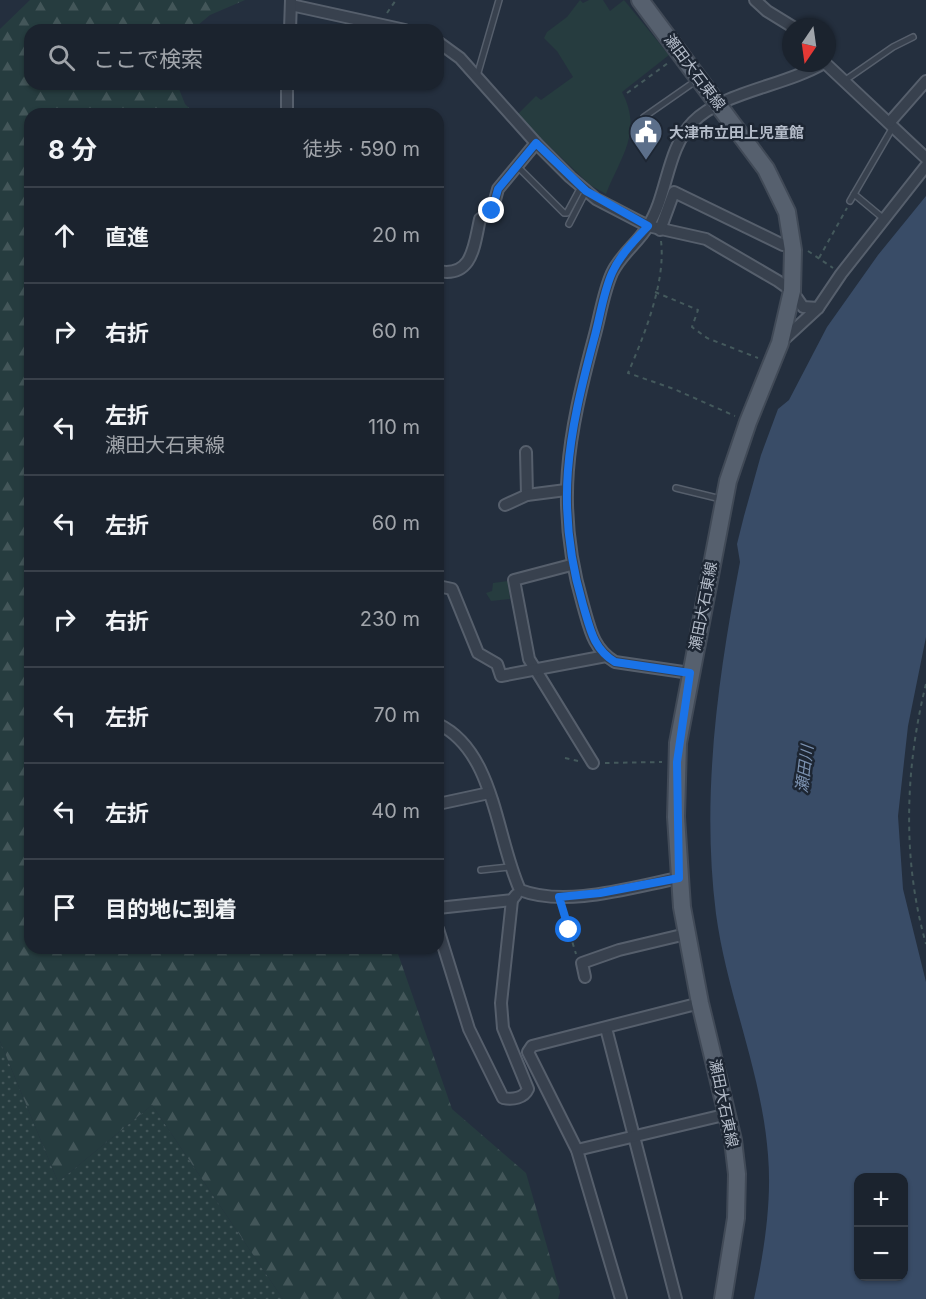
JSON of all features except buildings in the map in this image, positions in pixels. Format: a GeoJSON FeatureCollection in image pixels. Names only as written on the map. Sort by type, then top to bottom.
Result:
{"type":"FeatureCollection","features":[{"type":"Feature","properties":{"kind":"main road","name":"瀬田大石東線"},"geometry":{"type":"LineString","coordinates":[[640,0],[719,104],[777,189],[787,212],[792,291],[780,343],[734,460],[690,673],[677,762],[679,878],[686,934],[733,1140],[737,1193],[732,1252],[723,1299]]}},
{"type":"Feature","properties":{"kind":"street"},"geometry":{"type":"LineString","coordinates":[[754,0],[782,20]]}},
{"type":"Feature","properties":{"kind":"street"},"geometry":{"type":"LineString","coordinates":[[290,24],[291,3],[380,24]]}},
{"type":"Feature","properties":{"kind":"street"},"geometry":{"type":"LineString","coordinates":[[444,46],[460,58],[536,143],[584,189],[648,226],[706,239],[792,291],[797,302],[803,307],[818,308]]}},
{"type":"Feature","properties":{"kind":"street"},"geometry":{"type":"LineString","coordinates":[[690,673],[626,665],[606,656],[594,643],[571,565],[566,490],[574,413],[612,273],[628,248],[648,226],[684,134],[704,113],[719,104],[809,72]]}},
{"type":"Feature","properties":{"kind":"street"},"geometry":{"type":"LineString","coordinates":[[834,72],[926,158]]}},
{"type":"Feature","properties":{"kind":"street"},"geometry":{"type":"LineString","coordinates":[[892,124],[926,81]]}},
{"type":"Feature","properties":{"kind":"street"},"geometry":{"type":"LineString","coordinates":[[287,90],[288,108]]}},
{"type":"Feature","properties":{"kind":"street"},"geometry":{"type":"LineString","coordinates":[[444,272],[465,267],[471,261],[480,219],[492,211],[498,189],[536,143]]}},
{"type":"Feature","properties":{"kind":"street"},"geometry":{"type":"LineString","coordinates":[[780,343],[818,308],[841,274],[926,166]]}},
{"type":"Feature","properties":{"kind":"street"},"geometry":{"type":"LineString","coordinates":[[660,230],[674,192],[788,245]]}},
{"type":"Feature","properties":{"kind":"street"},"geometry":{"type":"LineString","coordinates":[[526,452],[527,495]]}},
{"type":"Feature","properties":{"kind":"street"},"geometry":{"type":"LineString","coordinates":[[505,506],[527,495],[543,495],[566,490]]}},
{"type":"Feature","properties":{"kind":"street"},"geometry":{"type":"LineString","coordinates":[[571,565],[514,580],[530,659],[593,763]]}},
{"type":"Feature","properties":{"kind":"street"},"geometry":{"type":"LineString","coordinates":[[444,587],[452,589],[478,653],[497,664],[501,676],[606,656]]}},
{"type":"Feature","properties":{"kind":"street"},"geometry":{"type":"LineString","coordinates":[[444,728],[460,738],[469,748],[489,793],[509,867],[520,890],[535,896],[559,897],[600,893],[679,878]]}},
{"type":"Feature","properties":{"kind":"street"},"geometry":{"type":"LineString","coordinates":[[444,803],[489,793]]}},
{"type":"Feature","properties":{"kind":"street"},"geometry":{"type":"LineString","coordinates":[[444,948],[469,1029],[503,1098],[511,1100],[525,1094],[528,1089],[503,1028],[501,1004],[512,900],[520,890]]}},
{"type":"Feature","properties":{"kind":"street"},"geometry":{"type":"LineString","coordinates":[[444,907],[512,900]]}},
{"type":"Feature","properties":{"kind":"street"},"geometry":{"type":"LineString","coordinates":[[585,977],[582,963],[619,950],[686,934]]}},
{"type":"Feature","properties":{"kind":"street"},"geometry":{"type":"LineString","coordinates":[[621,1299],[577,1150],[528,1052],[532,1046],[700,1003]]}},
{"type":"Feature","properties":{"kind":"street"},"geometry":{"type":"LineString","coordinates":[[606,1028],[676,1299]]}},
{"type":"Feature","properties":{"kind":"street"},"geometry":{"type":"LineString","coordinates":[[577,1150],[728,1114]]}},
{"type":"Feature","properties":{"kind":"lane"},"geometry":{"type":"LineString","coordinates":[[477,78],[499,0]]}},
{"type":"Feature","properties":{"kind":"lane"},"geometry":{"type":"LineString","coordinates":[[844,81],[913,37]]}},
{"type":"Feature","properties":{"kind":"lane"},"geometry":{"type":"LineString","coordinates":[[644,117],[699,78]]}},
{"type":"Feature","properties":{"kind":"lane"},"geometry":{"type":"LineString","coordinates":[[850,201],[892,124]]}},
{"type":"Feature","properties":{"kind":"lane"},"geometry":{"type":"LineString","coordinates":[[517,166],[564,213],[567,213],[584,189]]}},
{"type":"Feature","properties":{"kind":"lane"},"geometry":{"type":"LineString","coordinates":[[569,224],[584,189]]}},
{"type":"Feature","properties":{"kind":"lane"},"geometry":{"type":"LineString","coordinates":[[854,194],[884,219]]}},
{"type":"Feature","properties":{"kind":"lane"},"geometry":{"type":"LineString","coordinates":[[676,488],[725,500]]}},
{"type":"Feature","properties":{"kind":"lane"},"geometry":{"type":"LineString","coordinates":[[481,870],[509,867]]}},
{"type":"Feature","properties":{"kind":"path"},"geometry":{"type":"LineString","coordinates":[[384,24],[387,13],[396,0]]}},
{"type":"Feature","properties":{"kind":"path"},"geometry":{"type":"LineString","coordinates":[[627,93],[680,53]]}},
{"type":"Feature","properties":{"kind":"path"},"geometry":{"type":"LineString","coordinates":[[819,258],[850,201]]}},
{"type":"Feature","properties":{"kind":"path"},"geometry":{"type":"LineString","coordinates":[[660,230],[663,257],[655,292],[628,373],[674,389],[748,422]]}},
{"type":"Feature","properties":{"kind":"path"},"geometry":{"type":"LineString","coordinates":[[788,245],[800,246],[841,274]]}},
{"type":"Feature","properties":{"kind":"path"},"geometry":{"type":"LineString","coordinates":[[655,292],[698,310],[692,327],[707,338],[771,363]]}},
{"type":"Feature","properties":{"kind":"path"},"geometry":{"type":"LineString","coordinates":[[926,684],[912,777],[909,820],[912,881],[926,944]]}},
{"type":"Feature","properties":{"kind":"path"},"geometry":{"type":"LineString","coordinates":[[565,758],[593,763],[677,762]]}},
{"type":"Feature","properties":{"kind":"path"},"geometry":{"type":"LineString","coordinates":[[559,897],[578,961],[582,963]]}},
{"type":"Feature","properties":{"kind":"green space"},"geometry":{"type":"Polygon","coordinates":[[[30,0],[245,0],[210,15],[199,24],[24,24],[24,90],[179,90],[189,108],[24,108],[24,954],[398,954],[452,1109],[526,1173],[560,1292],[558,1299],[283,1299],[152,1105],[58,1182],[0,1041],[0,29],[30,0]]]}},
{"type":"Feature","properties":{"kind":"green space"},"geometry":{"type":"Polygon","coordinates":[[[580,0],[583,3],[589,0],[603,0],[610,11],[624,0],[669,55],[622,92],[628,106],[630,132],[628,144],[606,194],[590,185],[517,115],[536,96],[541,100],[573,77],[557,51],[544,38],[547,32],[567,17],[580,0]]]}},
{"type":"Feature","properties":{"kind":"green space"},"geometry":{"type":"Polygon","coordinates":[[[508,581],[510,599],[491,601],[486,593],[492,591],[493,583],[508,581]]]}},
{"type":"Feature","properties":{"kind":"green space"},"geometry":{"type":"Polygon","coordinates":[[[0,1041],[58,1182],[152,1105],[283,1299],[0,1299],[0,1041]]]}},
{"type":"Feature","properties":{"kind":"water","name":"瀬田川"},"geometry":{"type":"Polygon","coordinates":[[[926,196],[926,637],[908,726],[898,816],[903,889],[926,982],[926,1299],[754,1299],[766,1227],[769,1191],[768,1155],[759,1094],[728,974],[716,914],[710,825],[714,737],[725,649],[740,562],[737,544],[744,516],[761,455],[778,409],[789,400],[827,327],[878,255],[926,196]]]}},
{"type":"Feature","properties":{"kind":"place","name":"大津市立田上児童館"},"geometry":{"type":"Point","coordinates":[646,161]}},
{"type":"Feature","properties":{"kind":"route"},"geometry":{"type":"LineString","coordinates":[[492,211],[498,189],[536,143],[586,191],[648,226],[628,248],[612,273],[574,413],[566,469],[568,538],[571,565],[594,643],[615,662],[690,673],[678,743],[676,817],[679,878],[600,893],[559,897],[569,930]]}}]}
